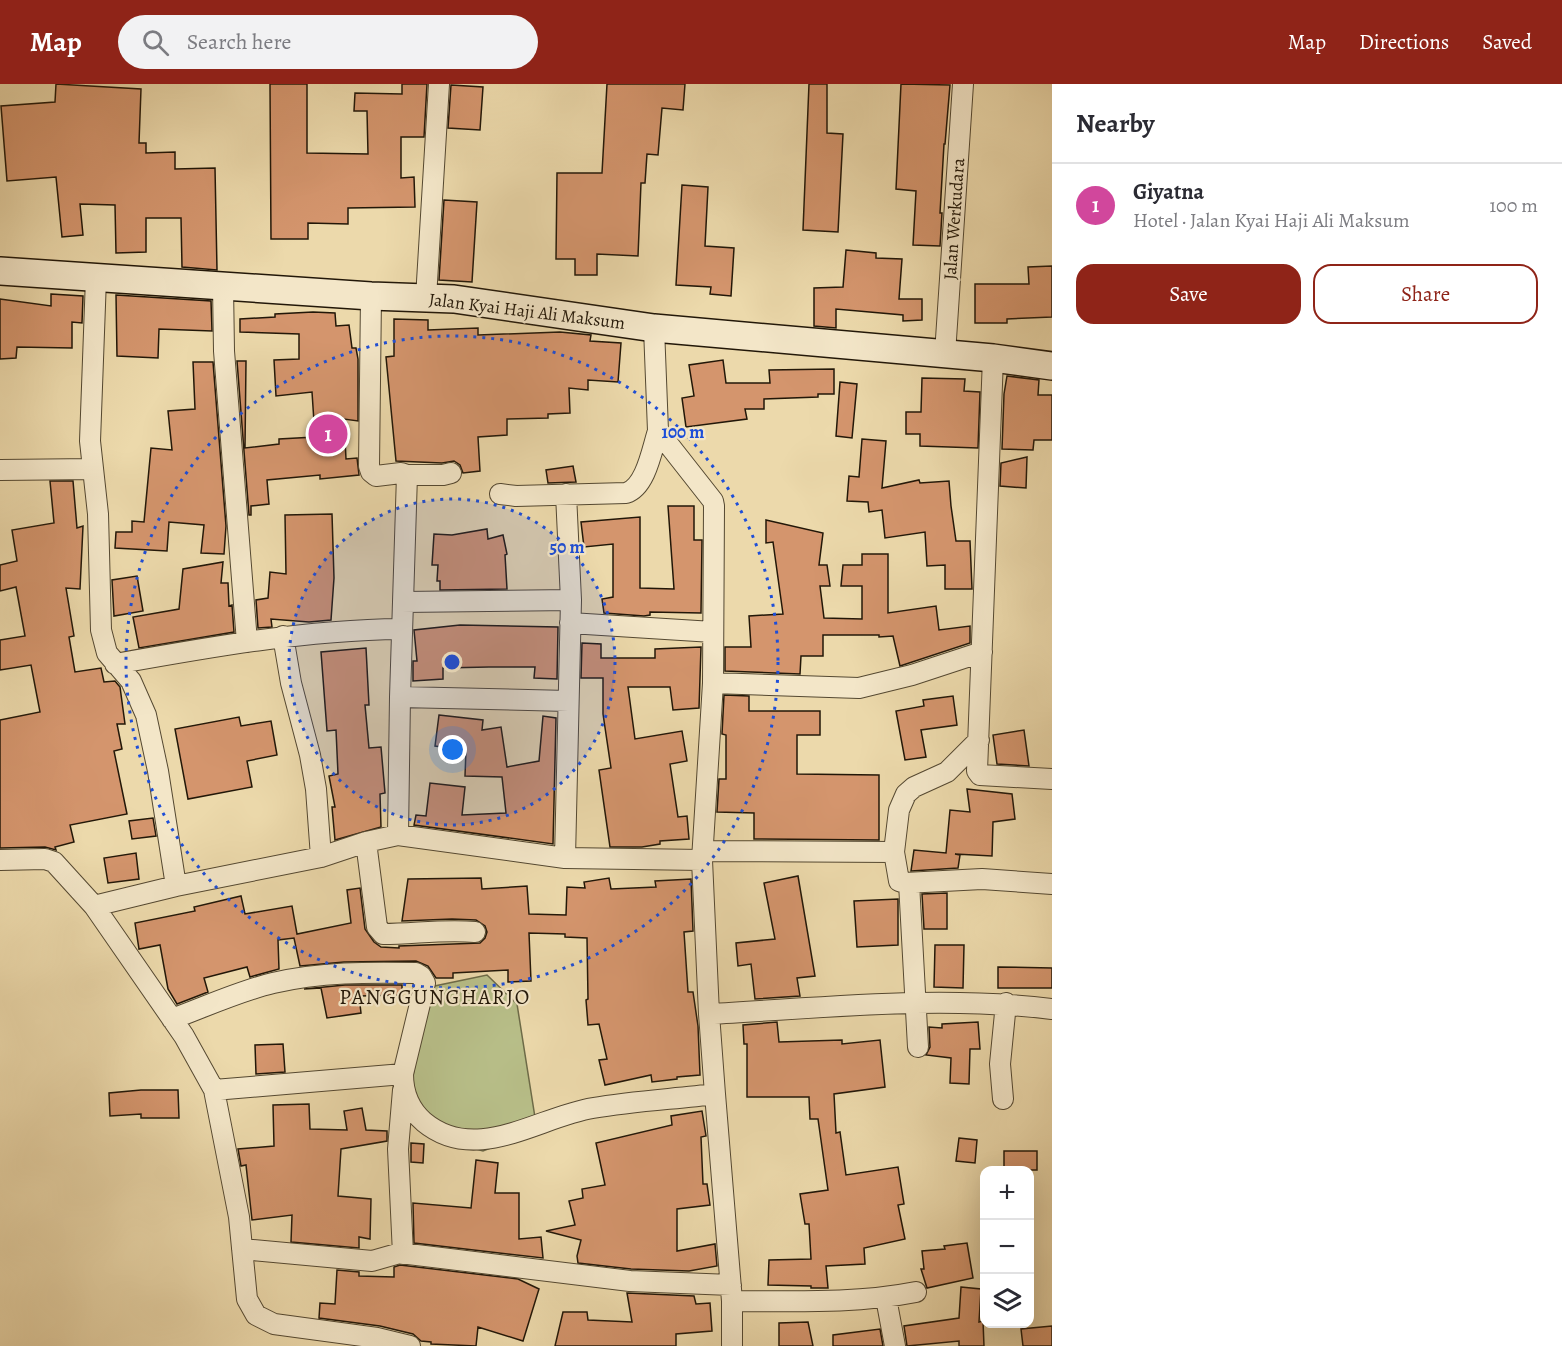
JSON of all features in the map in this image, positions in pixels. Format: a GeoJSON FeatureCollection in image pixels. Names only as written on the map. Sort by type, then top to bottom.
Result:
{"type":"FeatureCollection","features":[{"type":"Feature","properties":{"kind":"street"},"geometry":{"type":"LineString","coordinates":[[426,298],[439,84]]}},
{"type":"Feature","properties":{"kind":"street","name":"Jalan Werkudara"},"geometry":{"type":"LineString","coordinates":[[945,354],[963,84]]}},
{"type":"Feature","properties":{"kind":"street","name":"Jalan Kyai Haji Ali Maksum"},"geometry":{"type":"LineString","coordinates":[[0,271],[371,296],[454,299],[654,328],[993,358],[1052,366]]}},
{"type":"Feature","properties":{"kind":"street"},"geometry":{"type":"LineString","coordinates":[[96,278],[90,441],[98,514],[101,630],[107,653],[131,681],[146,715],[158,771],[176,886]]}},
{"type":"Feature","properties":{"kind":"street"},"geometry":{"type":"LineString","coordinates":[[224,286],[224,351],[248,642]]}},
{"type":"Feature","properties":{"kind":"street"},"geometry":{"type":"LineString","coordinates":[[371,296],[369,466],[371,472],[376,476],[401,473],[406,475],[451,473]]}},
{"type":"Feature","properties":{"kind":"street"},"geometry":{"type":"LineString","coordinates":[[500,494],[516,496],[626,493],[634,490],[641,481],[658,431],[654,328]]}},
{"type":"Feature","properties":{"kind":"street"},"geometry":{"type":"LineString","coordinates":[[993,358],[976,771],[980,775],[1052,779]]}},
{"type":"Feature","properties":{"kind":"street"},"geometry":{"type":"LineString","coordinates":[[658,431],[713,501],[714,506],[713,683],[703,856],[709,1014],[732,1293],[732,1346]]}},
{"type":"Feature","properties":{"kind":"street"},"geometry":{"type":"LineString","coordinates":[[0,470],[93,469]]}},
{"type":"Feature","properties":{"kind":"street"},"geometry":{"type":"LineString","coordinates":[[398,835],[406,475]]}},
{"type":"Feature","properties":{"kind":"street"},"geometry":{"type":"LineString","coordinates":[[565,858],[571,600],[566,494]]}},
{"type":"Feature","properties":{"kind":"street"},"geometry":{"type":"LineString","coordinates":[[403,602],[571,600]]}},
{"type":"Feature","properties":{"kind":"street"},"geometry":{"type":"LineString","coordinates":[[570,623],[713,632]]}},
{"type":"Feature","properties":{"kind":"street"},"geometry":{"type":"LineString","coordinates":[[115,664],[283,636],[351,630],[401,629]]}},
{"type":"Feature","properties":{"kind":"street"},"geometry":{"type":"LineString","coordinates":[[283,636],[291,684],[310,755],[316,789],[321,857]]}},
{"type":"Feature","properties":{"kind":"street"},"geometry":{"type":"LineString","coordinates":[[713,683],[860,688],[912,675],[982,652]]}},
{"type":"Feature","properties":{"kind":"street"},"geometry":{"type":"LineString","coordinates":[[400,697],[568,701]]}},
{"type":"Feature","properties":{"kind":"street"},"geometry":{"type":"LineString","coordinates":[[979,740],[947,772],[914,787],[906,794],[899,810],[894,852],[899,881],[909,883],[982,879],[1052,884]]}},
{"type":"Feature","properties":{"kind":"street"},"geometry":{"type":"LineString","coordinates":[[94,906],[176,886],[321,857],[366,842],[398,835],[565,858],[894,852]]}},
{"type":"Feature","properties":{"kind":"street"},"geometry":{"type":"LineString","coordinates":[[366,842],[377,927],[383,934],[408,934],[451,929],[475,932]]}},
{"type":"Feature","properties":{"kind":"street"},"geometry":{"type":"LineString","coordinates":[[0,860],[45,859],[54,862],[94,906],[172,1019],[214,1090],[239,1217],[247,1299],[256,1315],[274,1324],[377,1338],[410,1346]]}},
{"type":"Feature","properties":{"kind":"street"},"geometry":{"type":"LineString","coordinates":[[909,883],[918,1047]]}},
{"type":"Feature","properties":{"kind":"street"},"geometry":{"type":"LineString","coordinates":[[172,1019],[271,983],[306,977],[363,972],[416,973],[421,976],[424,983],[403,1082],[398,1149],[403,1254]]}},
{"type":"Feature","properties":{"kind":"street"},"geometry":{"type":"LineString","coordinates":[[709,1014],[916,1003],[1006,1003],[1052,1009]]}},
{"type":"Feature","properties":{"kind":"street"},"geometry":{"type":"LineString","coordinates":[[1003,1099],[1000,1064],[1006,1003]]}},
{"type":"Feature","properties":{"kind":"street"},"geometry":{"type":"LineString","coordinates":[[403,1082],[415,1114],[434,1130],[457,1140],[495,1139],[591,1108],[715,1094]]}},
{"type":"Feature","properties":{"kind":"street"},"geometry":{"type":"LineString","coordinates":[[214,1090],[403,1082]]}},
{"type":"Feature","properties":{"kind":"street"},"geometry":{"type":"LineString","coordinates":[[242,1249],[372,1261],[403,1254],[732,1293],[828,1302],[886,1298],[916,1292]]}},
{"type":"Feature","properties":{"kind":"street"},"geometry":{"type":"LineString","coordinates":[[886,1298],[895,1346]]}},
{"type":"Feature","properties":{"kind":"green space"},"geometry":{"type":"Polygon","coordinates":[[[487,975],[517,1004],[537,1130],[483,1151],[430,1137],[411,1086],[430,987],[487,975]]]}},
{"type":"Feature","properties":{"kind":"building"},"geometry":{"type":"Polygon","coordinates":[[[56,84],[141,89],[139,143],[146,143],[146,153],[175,152],[175,169],[215,168],[217,270],[182,267],[181,218],[146,218],[146,252],[116,253],[115,205],[80,204],[83,235],[62,237],[56,177],[7,181],[1,106],[55,102],[56,84]]]}},
{"type":"Feature","properties":{"kind":"building"},"geometry":{"type":"Polygon","coordinates":[[[270,84],[307,84],[307,153],[368,154],[367,111],[354,111],[355,93],[402,94],[402,84],[427,84],[424,137],[401,137],[401,178],[414,177],[415,207],[348,208],[348,224],[308,223],[308,239],[271,239],[270,84]]]}},
{"type":"Feature","properties":{"kind":"building"},"geometry":{"type":"Polygon","coordinates":[[[607,84],[685,84],[683,110],[662,108],[658,155],[647,154],[645,183],[641,183],[638,256],[597,254],[597,275],[575,275],[575,259],[556,259],[557,173],[602,173],[607,84]]]}},
{"type":"Feature","properties":{"kind":"building"},"geometry":{"type":"Polygon","coordinates":[[[809,84],[827,84],[827,133],[843,134],[838,232],[803,230],[809,84]]]}},
{"type":"Feature","properties":{"kind":"building"},"geometry":{"type":"Polygon","coordinates":[[[901,84],[950,85],[944,144],[940,246],[913,245],[916,191],[896,189],[901,84]]]}},
{"type":"Feature","properties":{"kind":"building"},"geometry":{"type":"Polygon","coordinates":[[[451,85],[483,87],[480,130],[448,128],[451,85]]]}},
{"type":"Feature","properties":{"kind":"building"},"geometry":{"type":"Polygon","coordinates":[[[682,185],[708,187],[705,246],[734,248],[731,296],[710,294],[711,287],[676,285],[682,185]]]}},
{"type":"Feature","properties":{"kind":"building"},"geometry":{"type":"Polygon","coordinates":[[[444,200],[477,202],[472,282],[439,280],[444,200]]]}},
{"type":"Feature","properties":{"kind":"building"},"geometry":{"type":"Polygon","coordinates":[[[846,250],[876,253],[876,258],[902,259],[899,299],[922,299],[922,320],[903,321],[903,315],[836,309],[836,328],[814,326],[814,288],[843,287],[846,250]]]}},
{"type":"Feature","properties":{"kind":"building"},"geometry":{"type":"Polygon","coordinates":[[[1052,266],[1052,317],[1007,319],[1007,323],[975,323],[975,284],[1029,284],[1028,267],[1052,266]]]}},
{"type":"Feature","properties":{"kind":"building"},"geometry":{"type":"Polygon","coordinates":[[[51,294],[83,296],[82,323],[72,322],[72,348],[17,347],[16,358],[0,359],[0,299],[51,306],[51,294]]]}},
{"type":"Feature","properties":{"kind":"building"},"geometry":{"type":"Polygon","coordinates":[[[116,295],[211,301],[212,331],[159,329],[158,358],[117,356],[116,295]]]}},
{"type":"Feature","properties":{"kind":"building"},"geometry":{"type":"Polygon","coordinates":[[[313,312],[335,313],[336,326],[349,325],[352,348],[356,348],[358,421],[344,419],[346,459],[357,458],[359,475],[320,479],[320,475],[267,480],[269,504],[251,506],[251,515],[249,515],[237,361],[246,361],[245,448],[279,444],[279,439],[315,437],[312,392],[276,396],[274,360],[299,359],[299,334],[240,332],[240,319],[313,312]]]}},
{"type":"Feature","properties":{"kind":"building"},"geometry":{"type":"Polygon","coordinates":[[[394,319],[428,320],[428,330],[478,328],[478,335],[560,332],[591,335],[590,341],[621,343],[618,382],[588,380],[588,390],[569,388],[570,413],[548,414],[548,418],[507,419],[507,435],[478,437],[480,471],[463,473],[460,465],[454,461],[442,463],[396,461],[386,357],[394,356],[394,319]]]}},
{"type":"Feature","properties":{"kind":"building"},"geometry":{"type":"Polygon","coordinates":[[[723,360],[726,383],[770,383],[769,370],[834,369],[834,394],[818,394],[818,397],[764,399],[764,409],[745,409],[747,419],[686,427],[682,398],[694,396],[689,365],[723,360]]]}},
{"type":"Feature","properties":{"kind":"building"},"geometry":{"type":"Polygon","coordinates":[[[193,362],[213,362],[226,526],[224,554],[201,553],[204,525],[169,522],[167,551],[115,548],[116,532],[132,532],[132,521],[144,522],[151,448],[172,450],[168,411],[195,409],[193,362]]]}},
{"type":"Feature","properties":{"kind":"building"},"geometry":{"type":"Polygon","coordinates":[[[1007,376],[1039,380],[1038,395],[1052,395],[1052,440],[1034,440],[1033,450],[1002,449],[1007,376]]]}},
{"type":"Feature","properties":{"kind":"building"},"geometry":{"type":"Polygon","coordinates":[[[922,378],[965,379],[964,391],[980,392],[978,448],[920,446],[920,434],[906,434],[906,412],[921,412],[922,378]]]}},
{"type":"Feature","properties":{"kind":"building"},"geometry":{"type":"Polygon","coordinates":[[[840,382],[857,384],[852,438],[836,436],[840,382]]]}},
{"type":"Feature","properties":{"kind":"building"},"geometry":{"type":"Polygon","coordinates":[[[862,439],[886,441],[882,488],[919,480],[920,483],[949,481],[956,541],[970,541],[972,589],[945,589],[945,565],[927,566],[925,532],[885,538],[882,510],[869,512],[868,502],[847,501],[849,476],[859,477],[862,439]]]}},
{"type":"Feature","properties":{"kind":"building"},"geometry":{"type":"Polygon","coordinates":[[[1027,457],[1026,488],[1000,486],[1001,463],[1027,457]]]}},
{"type":"Feature","properties":{"kind":"building"},"geometry":{"type":"Polygon","coordinates":[[[573,466],[576,482],[548,483],[546,470],[573,466]]]}},
{"type":"Feature","properties":{"kind":"building"},"geometry":{"type":"Polygon","coordinates":[[[50,481],[73,481],[77,528],[83,526],[80,589],[66,588],[74,636],[69,637],[75,672],[101,668],[104,682],[115,681],[120,687],[125,724],[117,724],[122,749],[114,751],[127,814],[70,825],[74,842],[55,847],[56,850],[45,847],[0,848],[0,720],[40,712],[31,665],[0,670],[0,640],[25,636],[16,587],[0,591],[0,565],[17,561],[12,530],[54,523],[50,481]]]}},
{"type":"Feature","properties":{"kind":"building"},"geometry":{"type":"Polygon","coordinates":[[[668,506],[694,506],[694,540],[702,540],[701,613],[650,612],[650,615],[644,616],[604,613],[602,599],[613,597],[613,544],[584,547],[581,522],[640,517],[640,588],[674,589],[668,506]]]}},
{"type":"Feature","properties":{"kind":"building"},"geometry":{"type":"Polygon","coordinates":[[[332,514],[334,578],[331,620],[309,622],[271,619],[272,627],[258,628],[256,600],[268,598],[270,572],[286,574],[285,515],[332,514]]]}},
{"type":"Feature","properties":{"kind":"building"},"geometry":{"type":"Polygon","coordinates":[[[766,520],[823,533],[819,565],[827,565],[830,586],[820,586],[824,618],[862,619],[862,586],[841,586],[843,565],[862,565],[862,554],[888,554],[888,613],[936,606],[939,630],[970,626],[970,643],[900,666],[893,636],[823,635],[823,656],[801,656],[800,674],[725,671],[725,647],[751,647],[749,616],[783,614],[773,542],[766,543],[766,520]]]}},
{"type":"Feature","properties":{"kind":"building"},"geometry":{"type":"Polygon","coordinates":[[[487,529],[488,539],[503,535],[507,554],[505,555],[507,589],[440,590],[440,581],[437,581],[438,565],[432,565],[434,534],[452,535],[487,529]]]}},
{"type":"Feature","properties":{"kind":"building"},"geometry":{"type":"Polygon","coordinates":[[[223,562],[221,583],[228,583],[229,606],[232,605],[234,632],[139,648],[133,617],[179,609],[183,569],[223,562]]]}},
{"type":"Feature","properties":{"kind":"building"},"geometry":{"type":"Polygon","coordinates":[[[137,576],[143,611],[114,616],[112,580],[137,576]]]}},
{"type":"Feature","properties":{"kind":"building"},"geometry":{"type":"Polygon","coordinates":[[[460,625],[558,627],[557,679],[534,678],[535,667],[489,667],[443,668],[443,679],[413,681],[413,661],[417,661],[414,630],[460,625]]]}},
{"type":"Feature","properties":{"kind":"building"},"geometry":{"type":"Polygon","coordinates":[[[582,643],[601,644],[601,658],[655,658],[655,649],[701,647],[699,708],[673,710],[670,687],[628,687],[635,739],[682,731],[687,761],[670,764],[678,817],[687,816],[689,839],[660,841],[660,844],[642,847],[610,847],[599,770],[611,768],[603,714],[603,678],[581,678],[582,643]]]}},
{"type":"Feature","properties":{"kind":"building"},"geometry":{"type":"Polygon","coordinates":[[[366,648],[369,705],[365,705],[369,748],[381,747],[385,793],[380,794],[381,827],[335,840],[332,807],[335,807],[329,776],[338,774],[336,730],[327,731],[321,652],[366,648]]]}},
{"type":"Feature","properties":{"kind":"building"},"geometry":{"type":"Polygon","coordinates":[[[724,695],[749,696],[749,711],[820,711],[820,735],[797,735],[797,774],[879,775],[879,840],[754,839],[754,813],[717,812],[719,779],[726,779],[726,735],[722,734],[724,695]]]}},
{"type":"Feature","properties":{"kind":"building"},"geometry":{"type":"Polygon","coordinates":[[[953,696],[957,725],[921,730],[926,757],[905,760],[896,711],[924,706],[923,700],[953,696]]]}},
{"type":"Feature","properties":{"kind":"building"},"geometry":{"type":"Polygon","coordinates":[[[439,715],[483,720],[482,730],[501,727],[507,767],[539,761],[543,716],[556,718],[553,844],[414,825],[416,815],[426,816],[430,783],[465,787],[462,815],[506,813],[502,777],[465,776],[466,750],[435,746],[439,715]]]}},
{"type":"Feature","properties":{"kind":"building"},"geometry":{"type":"Polygon","coordinates":[[[239,717],[241,726],[271,721],[277,755],[247,761],[252,787],[188,799],[175,729],[239,717]]]}},
{"type":"Feature","properties":{"kind":"building"},"geometry":{"type":"Polygon","coordinates":[[[1024,730],[1029,766],[997,764],[993,735],[1024,730]]]}},
{"type":"Feature","properties":{"kind":"building"},"geometry":{"type":"Polygon","coordinates":[[[967,789],[1012,794],[1015,819],[993,822],[992,856],[955,854],[960,855],[958,868],[911,871],[914,850],[946,853],[950,810],[970,812],[967,789]]]}},
{"type":"Feature","properties":{"kind":"building"},"geometry":{"type":"Polygon","coordinates":[[[153,818],[156,836],[132,839],[129,821],[153,818]]]}},
{"type":"Feature","properties":{"kind":"building"},"geometry":{"type":"Polygon","coordinates":[[[136,853],[139,879],[108,883],[104,858],[136,853]]]}},
{"type":"Feature","properties":{"kind":"building"},"geometry":{"type":"Polygon","coordinates":[[[798,876],[815,976],[797,978],[800,996],[755,999],[751,964],[738,966],[736,943],[775,939],[764,883],[798,876]]]}},
{"type":"Feature","properties":{"kind":"building"},"geometry":{"type":"Polygon","coordinates":[[[481,878],[482,889],[527,886],[529,914],[566,915],[567,887],[585,888],[584,882],[609,878],[611,889],[656,887],[655,881],[691,879],[693,931],[684,932],[688,992],[693,992],[698,1026],[700,1075],[652,1082],[651,1075],[605,1085],[599,1060],[607,1059],[599,1024],[588,1025],[587,938],[565,937],[565,934],[529,933],[531,981],[508,982],[508,970],[453,973],[453,978],[436,978],[428,966],[416,961],[344,962],[300,966],[294,938],[278,940],[279,969],[250,977],[247,967],[204,978],[208,992],[177,1004],[168,989],[160,945],[139,949],[135,923],[195,911],[194,907],[241,896],[245,914],[292,906],[297,934],[351,923],[347,890],[360,888],[365,929],[374,942],[381,947],[480,943],[487,932],[485,926],[476,920],[402,921],[408,879],[481,878]]]}},
{"type":"Feature","properties":{"kind":"building"},"geometry":{"type":"Polygon","coordinates":[[[947,893],[947,929],[924,929],[922,894],[947,893]]]}},
{"type":"Feature","properties":{"kind":"building"},"geometry":{"type":"Polygon","coordinates":[[[898,899],[898,945],[857,947],[854,901],[898,899]]]}},
{"type":"Feature","properties":{"kind":"building"},"geometry":{"type":"Polygon","coordinates":[[[935,945],[964,945],[963,988],[934,987],[935,945]]]}},
{"type":"Feature","properties":{"kind":"building"},"geometry":{"type":"Polygon","coordinates":[[[998,967],[1052,968],[1052,988],[998,988],[998,967]]]}},
{"type":"Feature","properties":{"kind":"building"},"geometry":{"type":"Polygon","coordinates":[[[345,985],[402,985],[402,995],[359,996],[361,1013],[327,1018],[321,988],[304,989],[345,985]]]}},
{"type":"Feature","properties":{"kind":"building"},"geometry":{"type":"Polygon","coordinates":[[[777,1022],[779,1042],[842,1040],[842,1044],[880,1040],[885,1087],[834,1094],[836,1133],[840,1132],[846,1175],[898,1167],[904,1204],[898,1205],[905,1239],[864,1248],[865,1264],[826,1266],[828,1288],[768,1285],[769,1260],[811,1259],[809,1224],[805,1224],[800,1194],[828,1190],[818,1119],[810,1119],[809,1097],[747,1097],[747,1044],[744,1044],[743,1025],[777,1022]]]}},
{"type":"Feature","properties":{"kind":"building"},"geometry":{"type":"Polygon","coordinates":[[[978,1022],[980,1049],[970,1049],[969,1084],[950,1083],[951,1058],[926,1055],[930,1047],[929,1027],[942,1028],[942,1024],[978,1022]]]}},
{"type":"Feature","properties":{"kind":"building"},"geometry":{"type":"Polygon","coordinates":[[[283,1044],[285,1072],[256,1074],[255,1045],[283,1044]]]}},
{"type":"Feature","properties":{"kind":"building"},"geometry":{"type":"Polygon","coordinates":[[[178,1090],[179,1118],[141,1118],[141,1114],[110,1116],[109,1093],[178,1090]]]}},
{"type":"Feature","properties":{"kind":"building"},"geometry":{"type":"Polygon","coordinates":[[[309,1104],[310,1129],[347,1130],[344,1111],[362,1108],[366,1130],[387,1131],[387,1141],[341,1149],[338,1196],[371,1199],[370,1239],[359,1237],[359,1248],[291,1242],[292,1215],[252,1220],[246,1165],[241,1166],[238,1149],[274,1146],[273,1105],[309,1104]]]}},
{"type":"Feature","properties":{"kind":"building"},"geometry":{"type":"Polygon","coordinates":[[[702,1111],[706,1136],[701,1137],[703,1184],[707,1184],[710,1205],[677,1209],[677,1251],[715,1244],[717,1266],[689,1271],[631,1269],[578,1263],[577,1256],[581,1240],[546,1231],[575,1225],[569,1201],[583,1198],[582,1189],[605,1185],[596,1143],[672,1125],[671,1116],[702,1111]]]}},
{"type":"Feature","properties":{"kind":"building"},"geometry":{"type":"Polygon","coordinates":[[[959,1138],[977,1140],[975,1163],[956,1161],[959,1138]]]}},
{"type":"Feature","properties":{"kind":"building"},"geometry":{"type":"Polygon","coordinates":[[[411,1143],[424,1144],[423,1163],[411,1162],[411,1143]]]}},
{"type":"Feature","properties":{"kind":"building"},"geometry":{"type":"Polygon","coordinates":[[[1004,1151],[1037,1151],[1037,1170],[1034,1170],[1034,1166],[1004,1166],[1004,1151]]]}},
{"type":"Feature","properties":{"kind":"building"},"geometry":{"type":"Polygon","coordinates":[[[476,1160],[498,1163],[495,1193],[519,1193],[519,1239],[541,1237],[543,1258],[414,1243],[413,1203],[471,1208],[476,1160]]]}},
{"type":"Feature","properties":{"kind":"building"},"geometry":{"type":"Polygon","coordinates":[[[967,1243],[973,1278],[927,1288],[921,1269],[924,1269],[922,1251],[945,1249],[944,1246],[967,1243]]]}},
{"type":"Feature","properties":{"kind":"building"},"geometry":{"type":"Polygon","coordinates":[[[400,1265],[518,1279],[539,1289],[523,1341],[478,1327],[476,1346],[431,1344],[431,1342],[421,1341],[413,1334],[380,1326],[319,1318],[320,1303],[335,1304],[337,1270],[359,1272],[359,1276],[394,1277],[394,1267],[400,1265]]]}},
{"type":"Feature","properties":{"kind":"building"},"geometry":{"type":"Polygon","coordinates":[[[961,1287],[980,1289],[979,1322],[980,1328],[983,1328],[984,1346],[959,1346],[959,1341],[907,1346],[904,1326],[959,1318],[961,1287]]]}},
{"type":"Feature","properties":{"kind":"building"},"geometry":{"type":"Polygon","coordinates":[[[627,1293],[694,1296],[696,1304],[710,1303],[712,1331],[676,1334],[676,1346],[555,1346],[563,1312],[587,1312],[588,1320],[632,1322],[627,1293]]]}},
{"type":"Feature","properties":{"kind":"building"},"geometry":{"type":"Polygon","coordinates":[[[808,1322],[813,1346],[779,1346],[779,1323],[808,1322]]]}},
{"type":"Feature","properties":{"kind":"building"},"geometry":{"type":"Polygon","coordinates":[[[1052,1326],[1052,1346],[1023,1346],[1021,1329],[1052,1326]]]}},
{"type":"Feature","properties":{"kind":"building"},"geometry":{"type":"Polygon","coordinates":[[[880,1329],[883,1346],[833,1346],[833,1335],[880,1329]]]}},
{"type":"Feature","properties":{"kind":"place","name":"Giyatna"},"geometry":{"type":"Point","coordinates":[328,434]}},
{"type":"Feature","properties":{"kind":"district","name":"PANGGUNGHARJO"},"geometry":{"type":"Point","coordinates":[435,997]}}]}
